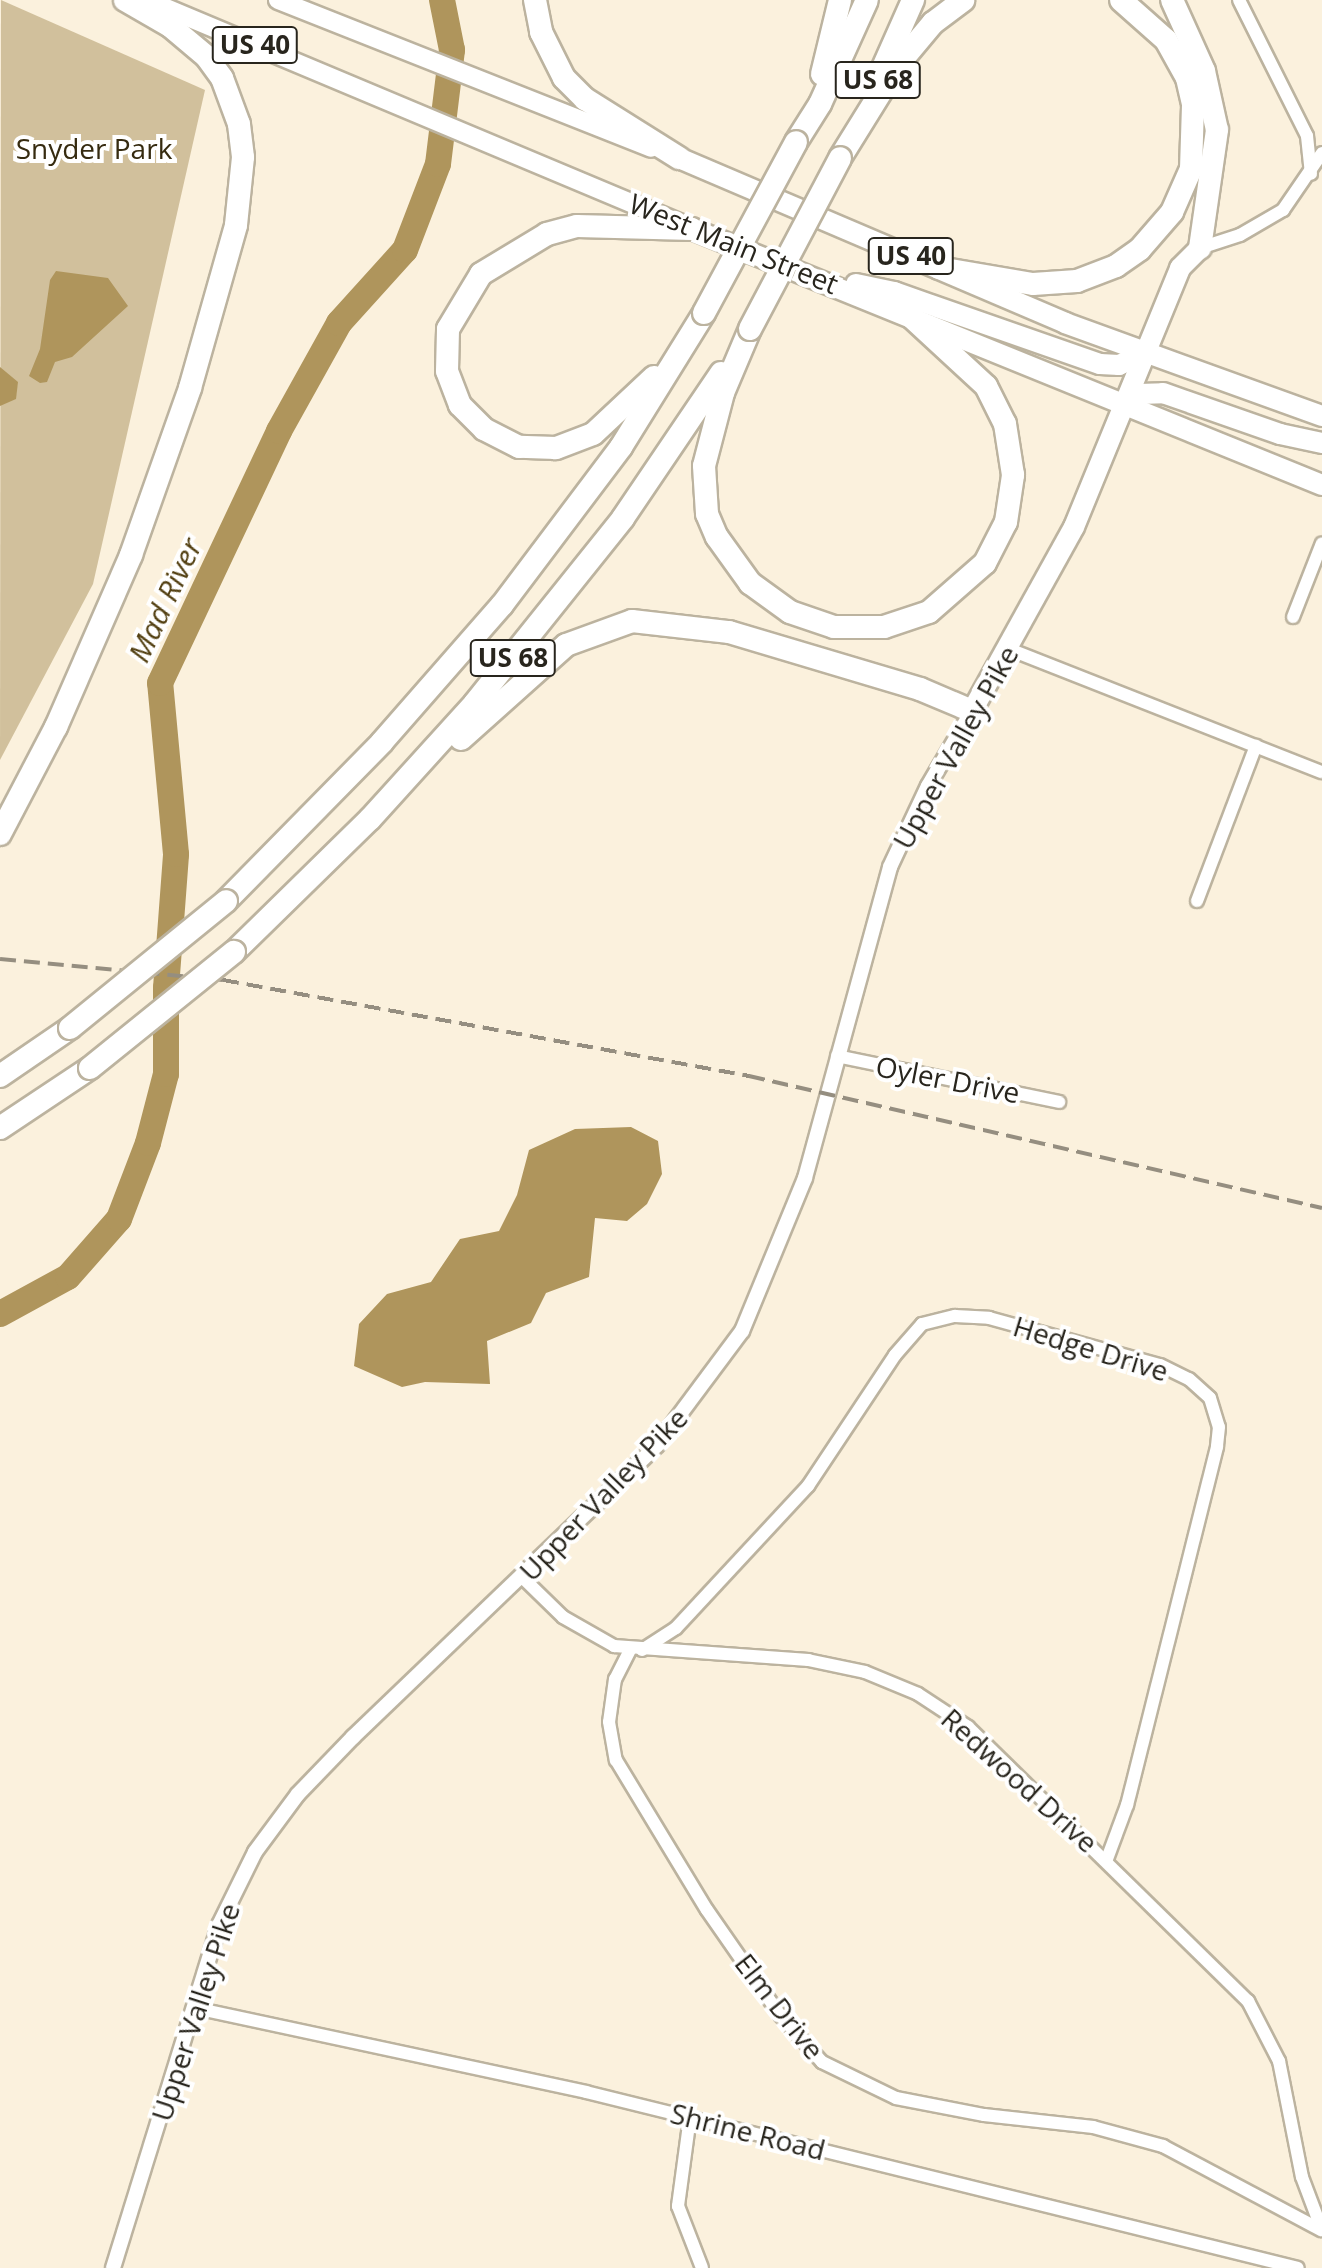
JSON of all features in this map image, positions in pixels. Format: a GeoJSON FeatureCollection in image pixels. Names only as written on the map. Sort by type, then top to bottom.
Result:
{"type":"FeatureCollection","features":[{"type":"Feature","properties":{"kind":"highway"},"geometry":{"type":"LineString","coordinates":[[0,834],[56,727],[131,555],[190,388],[236,225],[243,157],[239,124],[222,78],[207,57],[170,26],[125,0]]}},
{"type":"Feature","properties":{"kind":"highway"},"geometry":{"type":"LineString","coordinates":[[535,0],[541,32],[564,78],[585,99],[679,158]]}},
{"type":"Feature","properties":{"kind":"highway"},"geometry":{"type":"LineString","coordinates":[[796,142],[823,71],[840,0]]}},
{"type":"Feature","properties":{"kind":"highway","name":"US 68"},"geometry":{"type":"LineString","coordinates":[[0,1076],[70,1028],[226,901],[382,742],[502,605],[621,447],[704,313],[796,142],[820,104],[867,0]]}},
{"type":"Feature","properties":{"kind":"highway","name":"US 68"},"geometry":{"type":"LineString","coordinates":[[0,1128],[90,1068],[234,952],[370,819],[550,613],[623,518],[750,329],[840,158],[913,0]]}},
{"type":"Feature","properties":{"kind":"highway"},"geometry":{"type":"LineString","coordinates":[[840,158],[897,66],[933,23],[963,0]]}},
{"type":"Feature","properties":{"kind":"highway"},"geometry":{"type":"LineString","coordinates":[[939,268],[1033,284],[1077,281],[1116,266],[1140,249],[1172,212],[1191,169],[1193,104],[1187,78],[1166,40],[1121,0]]}},
{"type":"Feature","properties":{"kind":"highway"},"geometry":{"type":"LineString","coordinates":[[1172,0],[1204,71],[1217,130],[1213,186],[1200,248]]}},
{"type":"Feature","properties":{"kind":"highway","name":"West Main Street"},"geometry":{"type":"LineString","coordinates":[[679,158],[1143,354],[1322,416]]}},
{"type":"Feature","properties":{"kind":"highway"},"geometry":{"type":"LineString","coordinates":[[692,229],[577,226],[528,242],[500,259],[467,291],[448,329],[447,371],[460,405],[484,429],[519,447],[556,448],[593,434],[627,405],[704,313]]}},
{"type":"Feature","properties":{"kind":"highway","name":"West Main Street"},"geometry":{"type":"LineString","coordinates":[[692,229],[907,313],[1122,407],[1322,485]]}},
{"type":"Feature","properties":{"kind":"highway","name":"Upper Valley Pike"},"geometry":{"type":"LineString","coordinates":[[972,711],[1074,527],[1180,268],[1200,248]]}},
{"type":"Feature","properties":{"kind":"highway"},"geometry":{"type":"LineString","coordinates":[[823,280],[879,287],[1100,364],[1119,365],[1143,354]]}},
{"type":"Feature","properties":{"kind":"highway"},"geometry":{"type":"LineString","coordinates":[[750,329],[723,393],[704,466],[707,514],[717,537],[750,583],[790,612],[834,627],[884,627],[929,612],[985,563],[1006,522],[1013,475],[1005,424],[986,386],[907,313]]}},
{"type":"Feature","properties":{"kind":"highway"},"geometry":{"type":"LineString","coordinates":[[1122,407],[1139,394],[1155,391],[1322,443]]}},
{"type":"Feature","properties":{"kind":"highway"},"geometry":{"type":"LineString","coordinates":[[370,819],[546,659],[588,633],[622,623],[664,621],[729,632],[874,674],[972,711]]}},
{"type":"Feature","properties":{"kind":"main road","name":"West Main Street"},"geometry":{"type":"LineString","coordinates":[[147,0],[512,150],[692,229]]}},
{"type":"Feature","properties":{"kind":"main road","name":"West Main Street"},"geometry":{"type":"LineString","coordinates":[[278,0],[522,99],[679,158]]}},
{"type":"Feature","properties":{"kind":"street"},"geometry":{"type":"LineString","coordinates":[[1239,0],[1307,136],[1311,174]]}},
{"type":"Feature","properties":{"kind":"street"},"geometry":{"type":"LineString","coordinates":[[1200,248],[1264,223],[1283,210],[1311,174],[1322,153]]}},
{"type":"Feature","properties":{"kind":"street"},"geometry":{"type":"LineString","coordinates":[[1293,617],[1322,543]]}},
{"type":"Feature","properties":{"kind":"street"},"geometry":{"type":"LineString","coordinates":[[1009,649],[1322,772]]}},
{"type":"Feature","properties":{"kind":"street","name":"Upper Valley Pike"},"geometry":{"type":"LineString","coordinates":[[113,2268],[237,1883],[275,1822],[353,1737],[657,1445],[742,1331],[786,1235],[890,867],[928,786],[972,711]]}},
{"type":"Feature","properties":{"kind":"street"},"geometry":{"type":"LineString","coordinates":[[1197,901],[1256,746]]}},
{"type":"Feature","properties":{"kind":"street","name":"Oyler Drive"},"geometry":{"type":"LineString","coordinates":[[837,1056],[1059,1102]]}},
{"type":"Feature","properties":{"kind":"street","name":"Hedge Drive"},"geometry":{"type":"LineString","coordinates":[[636,1650],[676,1628],[811,1482],[895,1355],[922,1324],[955,1316],[989,1318],[1160,1365],[1189,1379],[1210,1398],[1219,1427],[1217,1447],[1127,1805],[1107,1859]]}},
{"type":"Feature","properties":{"kind":"street","name":"Redwood Drive"},"geometry":{"type":"LineString","coordinates":[[522,1577],[563,1617],[636,1650],[808,1660],[889,1679],[968,1727],[1221,1971],[1262,2024],[1279,2061],[1302,2177],[1322,2230]]}},
{"type":"Feature","properties":{"kind":"street","name":"Elm Drive"},"geometry":{"type":"LineString","coordinates":[[636,1650],[615,1679],[609,1722],[616,1760],[715,1921],[780,2015],[822,2062],[867,2088],[908,2101],[1093,2127],[1163,2146],[1322,2230]]}},
{"type":"Feature","properties":{"kind":"street","name":"Shrine Road"},"geometry":{"type":"LineString","coordinates":[[195,2008],[391,2046],[1298,2268]]}},
{"type":"Feature","properties":{"kind":"street"},"geometry":{"type":"LineString","coordinates":[[690,2117],[678,2206],[702,2268]]}},
{"type":"Feature","properties":{"kind":"green space","name":"Snyder Park"},"geometry":{"type":"Polygon","coordinates":[[[1,0],[205,90],[93,584],[0,760],[1,0]]]}},
{"type":"Feature","properties":{"kind":"shaded area"},"geometry":{"type":"Polygon","coordinates":[[[56,271],[108,278],[128,306],[72,357],[55,362],[47,382],[40,383],[29,376],[40,349],[50,280],[56,271]]]}},
{"type":"Feature","properties":{"kind":"shaded area"},"geometry":{"type":"Polygon","coordinates":[[[0,367],[18,382],[16,399],[0,406],[0,367]]]}},
{"type":"Feature","properties":{"kind":"shaded area"},"geometry":{"type":"Polygon","coordinates":[[[631,1127],[658,1141],[662,1174],[647,1204],[627,1221],[595,1218],[589,1277],[546,1293],[531,1323],[487,1341],[490,1384],[425,1382],[402,1387],[354,1366],[359,1324],[387,1294],[431,1282],[460,1239],[499,1231],[517,1195],[529,1150],[575,1129],[631,1127]]]}},
{"type":"Feature","properties":{"kind":"waterway","name":"Mad River"},"geometry":{"type":"LineString","coordinates":[[0,1314],[68,1277],[119,1219],[148,1143],[166,1074],[166,988],[176,854],[160,683],[279,431],[339,323],[405,250],[438,164],[452,50],[442,0]]}},
{"type":"Feature","properties":{"kind":"railway"},"geometry":{"type":"LineString","coordinates":[[0,959],[223,980],[749,1076],[1322,1208]]}}]}
